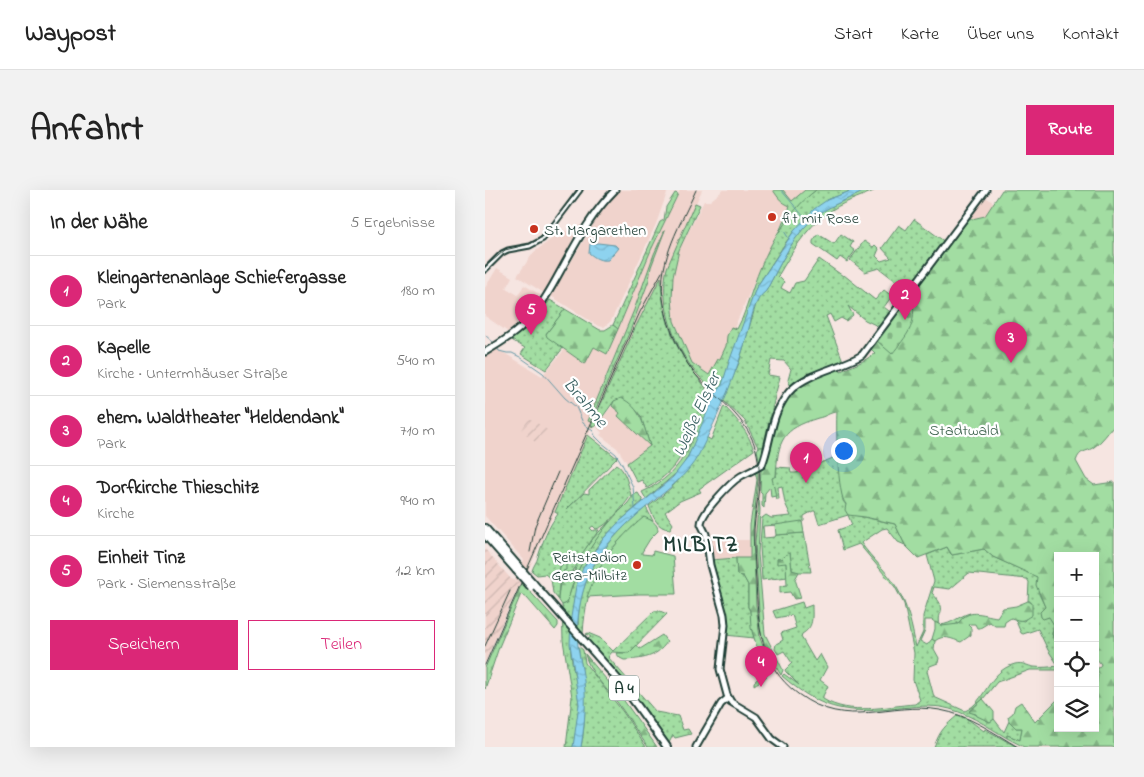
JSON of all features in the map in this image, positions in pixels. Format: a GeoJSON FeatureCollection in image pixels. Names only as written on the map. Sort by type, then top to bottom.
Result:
{"type":"FeatureCollection","features":[{"type":"Feature","properties":{"kind":"highway","name":"A 4"},"geometry":{"type":"LineString","coordinates":[[485,528],[517,568]]}},
{"type":"Feature","properties":{"kind":"highway","name":"A 4"},"geometry":{"type":"LineString","coordinates":[[485,535],[587,647],[667,747]]}},
{"type":"Feature","properties":{"kind":"highway","name":"A 4"},"geometry":{"type":"LineString","coordinates":[[657,736],[662,747]]}},
{"type":"Feature","properties":{"kind":"main road"},"geometry":{"type":"LineString","coordinates":[[496,343],[523,322],[538,305],[585,222],[611,190]]}},
{"type":"Feature","properties":{"kind":"main road"},"geometry":{"type":"LineString","coordinates":[[485,350],[523,326],[541,305],[583,231],[596,211],[615,190]]}},
{"type":"Feature","properties":{"kind":"main road"},"geometry":{"type":"LineString","coordinates":[[783,747],[772,739],[756,716],[731,702],[728,698],[720,669],[725,625],[724,615],[713,576],[707,534],[701,524],[702,517],[708,508],[738,477],[762,465],[772,426],[787,393],[807,379],[855,360],[862,355],[985,190]]}},
{"type":"Feature","properties":{"kind":"main road"},"geometry":{"type":"LineString","coordinates":[[696,747],[721,704],[728,698]]}},
{"type":"Feature","properties":{"kind":"street"},"geometry":{"type":"LineString","coordinates":[[485,270],[502,253],[535,244],[543,239],[580,190]]}},
{"type":"Feature","properties":{"kind":"shaded area"},"geometry":{"type":"Polygon","coordinates":[[[618,190],[668,190],[656,224],[611,321],[604,327],[598,326],[551,296],[600,213],[618,190]]]}},
{"type":"Feature","properties":{"kind":"shaded area"},"geometry":{"type":"Polygon","coordinates":[[[680,190],[702,190],[667,268],[664,279],[664,293],[673,330],[686,360],[714,392],[712,394],[706,388],[689,366],[680,350],[663,304],[661,278],[636,326],[514,601],[520,582],[515,580],[524,560],[485,516],[485,354],[496,348],[542,376],[565,349],[584,364],[594,347],[607,354],[651,250],[680,190]],[[665,230],[588,420],[590,422],[630,331],[649,280],[651,267],[665,230]]]}},
{"type":"Feature","properties":{"kind":"shaded area"},"geometry":{"type":"Polygon","coordinates":[[[721,190],[805,190],[792,202],[755,280],[722,359],[711,376],[692,363],[674,321],[673,277],[679,250],[704,201],[710,201],[721,190]]]}},
{"type":"Feature","properties":{"kind":"shaded area"},"geometry":{"type":"Polygon","coordinates":[[[983,195],[994,203],[985,216],[968,218],[983,195]]]}},
{"type":"Feature","properties":{"kind":"shaded area"},"geometry":{"type":"Polygon","coordinates":[[[581,225],[544,293],[517,276],[534,252],[557,235],[581,225]]]}},
{"type":"Feature","properties":{"kind":"shaded area"},"geometry":{"type":"Polygon","coordinates":[[[497,268],[512,277],[506,288],[518,295],[524,285],[541,295],[525,318],[508,332],[485,316],[485,288],[497,268]]]}},
{"type":"Feature","properties":{"kind":"shaded area"},"geometry":{"type":"Polygon","coordinates":[[[612,406],[620,413],[619,416],[650,446],[627,463],[617,448],[600,435],[602,433],[596,426],[612,406]]]}},
{"type":"Feature","properties":{"kind":"shaded area"},"geometry":{"type":"Polygon","coordinates":[[[531,419],[549,431],[539,445],[521,431],[528,420],[531,419]]]}},
{"type":"Feature","properties":{"kind":"shaded area"},"geometry":{"type":"Polygon","coordinates":[[[761,468],[755,542],[760,629],[767,652],[781,675],[778,677],[764,652],[757,626],[753,530],[758,469],[761,468]]]}},
{"type":"Feature","properties":{"kind":"shaded area"},"geometry":{"type":"Polygon","coordinates":[[[709,540],[749,540],[750,558],[715,559],[714,555],[710,555],[709,540]]]}},
{"type":"Feature","properties":{"kind":"shaded area"},"geometry":{"type":"Polygon","coordinates":[[[485,549],[511,579],[520,582],[485,663],[485,549]]]}},
{"type":"Feature","properties":{"kind":"green space"},"geometry":{"type":"Polygon","coordinates":[[[773,190],[783,190],[792,201],[805,190],[816,190],[800,204],[779,232],[790,206],[780,200],[773,190]]]}},
{"type":"Feature","properties":{"kind":"green space"},"geometry":{"type":"Polygon","coordinates":[[[816,190],[853,190],[827,200],[794,231],[786,242],[756,288],[722,385],[716,393],[695,371],[685,357],[673,333],[666,307],[665,280],[667,268],[695,203],[700,205],[679,250],[673,277],[672,299],[674,321],[692,363],[709,375],[726,346],[727,336],[731,327],[737,329],[740,324],[765,256],[779,231],[795,209],[816,190]]]}},
{"type":"Feature","properties":{"kind":"green space"},"geometry":{"type":"Polygon","coordinates":[[[867,190],[876,190],[850,200],[818,220],[799,242],[778,276],[784,282],[781,288],[790,293],[795,283],[804,281],[819,259],[844,275],[875,300],[884,290],[892,296],[884,307],[894,315],[884,329],[865,320],[848,306],[853,315],[846,321],[841,318],[834,322],[830,314],[826,316],[843,361],[791,387],[788,380],[791,369],[784,361],[771,360],[768,375],[780,377],[763,447],[758,447],[745,421],[723,400],[739,363],[756,304],[760,295],[766,291],[795,239],[810,221],[830,207],[867,190]]]}},
{"type":"Feature","properties":{"kind":"green space","name":"Stadtwald"},"geometry":{"type":"Polygon","coordinates":[[[1002,190],[1114,190],[1114,426],[1097,445],[1079,455],[1076,461],[1086,479],[1094,485],[1114,482],[1114,747],[1024,747],[1007,738],[1007,735],[1020,740],[1022,728],[1016,728],[1009,721],[1008,717],[1013,713],[1015,706],[1021,702],[1035,722],[1054,703],[1054,732],[1099,732],[1099,668],[1101,664],[1099,662],[1099,552],[1054,552],[1054,625],[1049,617],[1043,619],[1041,617],[1040,612],[1045,607],[1036,585],[1037,577],[993,557],[984,549],[952,555],[947,547],[918,558],[905,545],[895,524],[848,515],[845,510],[846,504],[843,499],[839,476],[837,412],[806,422],[789,432],[784,438],[778,453],[776,476],[772,478],[776,496],[771,497],[770,487],[765,493],[764,508],[762,506],[762,493],[760,491],[761,468],[757,450],[759,447],[763,447],[770,417],[777,414],[791,387],[838,364],[841,371],[875,353],[869,347],[968,218],[985,216],[1002,190]]]}},
{"type":"Feature","properties":{"kind":"green space"},"geometry":{"type":"Polygon","coordinates":[[[675,193],[678,194],[651,250],[618,329],[613,325],[660,222],[664,220],[666,207],[675,193]]]}},
{"type":"Feature","properties":{"kind":"green space"},"geometry":{"type":"Polygon","coordinates":[[[914,219],[945,242],[915,281],[909,277],[906,281],[901,277],[897,282],[879,268],[865,272],[850,260],[864,241],[873,247],[875,245],[879,249],[876,256],[881,261],[891,258],[882,248],[899,225],[906,230],[914,219]]]}},
{"type":"Feature","properties":{"kind":"green space"},"geometry":{"type":"Polygon","coordinates":[[[665,230],[630,331],[590,422],[588,421],[665,230]]]}},
{"type":"Feature","properties":{"kind":"green space"},"geometry":{"type":"Polygon","coordinates":[[[818,234],[834,244],[841,234],[853,242],[850,247],[855,251],[847,262],[840,257],[837,261],[813,244],[818,234]]]}},
{"type":"Feature","properties":{"kind":"green space"},"geometry":{"type":"Polygon","coordinates":[[[661,277],[665,310],[671,332],[687,363],[706,388],[701,413],[686,452],[683,452],[677,463],[668,473],[647,488],[642,480],[637,482],[627,463],[650,446],[641,416],[633,407],[614,401],[596,426],[591,426],[636,326],[661,277]]]}},
{"type":"Feature","properties":{"kind":"green space"},"geometry":{"type":"Polygon","coordinates":[[[909,299],[913,302],[912,324],[906,336],[892,354],[876,340],[909,299]]]}},
{"type":"Feature","properties":{"kind":"green space"},"geometry":{"type":"Polygon","coordinates":[[[550,300],[565,309],[546,334],[563,348],[546,370],[521,354],[525,348],[510,339],[539,314],[550,300]]]}},
{"type":"Feature","properties":{"kind":"green space"},"geometry":{"type":"Polygon","coordinates":[[[565,309],[600,330],[605,330],[613,325],[618,329],[607,354],[594,347],[585,364],[547,337],[546,334],[565,309]]]}},
{"type":"Feature","properties":{"kind":"green space"},"geometry":{"type":"Polygon","coordinates":[[[708,390],[715,395],[695,443],[681,469],[646,499],[642,492],[670,474],[688,450],[708,390]]]}},
{"type":"Feature","properties":{"kind":"green space"},"geometry":{"type":"Polygon","coordinates":[[[621,398],[633,407],[641,418],[650,446],[618,416],[620,413],[612,406],[614,401],[621,398]]]}},
{"type":"Feature","properties":{"kind":"green space"},"geometry":{"type":"Polygon","coordinates":[[[724,406],[742,426],[754,450],[699,489],[701,492],[680,501],[665,512],[673,524],[670,529],[662,527],[656,521],[649,506],[682,476],[695,458],[706,437],[711,440],[724,406]]]}},
{"type":"Feature","properties":{"kind":"green space"},"geometry":{"type":"Polygon","coordinates":[[[588,435],[617,458],[567,509],[584,493],[589,494],[589,490],[616,464],[628,482],[631,495],[610,520],[596,529],[593,526],[590,528],[593,531],[599,530],[573,570],[566,574],[563,571],[563,562],[560,567],[558,599],[553,593],[551,579],[545,574],[537,575],[532,571],[546,534],[558,514],[555,512],[588,435]]]}},
{"type":"Feature","properties":{"kind":"green space"},"geometry":{"type":"Polygon","coordinates":[[[838,455],[843,501],[854,515],[895,524],[905,545],[898,542],[887,528],[882,529],[861,543],[889,576],[901,595],[909,617],[916,647],[923,632],[923,616],[934,581],[927,555],[947,547],[952,555],[984,549],[993,557],[1038,577],[1039,594],[1054,625],[1052,634],[1054,640],[1054,659],[1038,629],[1023,634],[1015,619],[1024,621],[1031,612],[1030,601],[1028,601],[1029,582],[1027,579],[969,573],[950,589],[934,587],[932,593],[941,608],[940,625],[970,613],[956,624],[948,627],[939,626],[932,620],[925,620],[925,630],[920,641],[927,645],[932,639],[935,641],[934,649],[939,658],[938,663],[930,666],[927,671],[934,697],[965,711],[978,701],[993,680],[1006,668],[1015,664],[1032,667],[1054,666],[1054,670],[1030,670],[997,682],[983,699],[969,711],[990,722],[994,719],[1004,732],[1009,721],[1016,728],[1022,728],[1020,740],[1007,735],[1007,738],[967,715],[941,707],[923,706],[859,710],[832,706],[808,695],[782,676],[784,674],[799,685],[785,670],[792,663],[784,651],[778,654],[775,649],[776,644],[783,640],[781,633],[796,628],[792,615],[776,618],[773,611],[802,602],[804,608],[812,605],[812,614],[809,628],[801,637],[815,661],[820,654],[827,667],[820,680],[828,686],[823,699],[834,704],[856,709],[915,704],[920,700],[913,680],[914,653],[904,604],[895,587],[859,544],[843,550],[838,530],[852,525],[848,515],[819,524],[815,511],[813,511],[804,516],[804,521],[792,524],[763,526],[764,538],[804,533],[811,572],[794,572],[792,570],[790,553],[781,559],[777,559],[786,563],[788,577],[762,580],[760,545],[762,518],[766,515],[771,518],[791,516],[785,503],[782,486],[778,487],[779,499],[776,499],[771,477],[776,476],[777,467],[790,468],[791,473],[796,473],[833,458],[833,456],[838,455]]]}},
{"type":"Feature","properties":{"kind":"green space"},"geometry":{"type":"Polygon","coordinates":[[[758,469],[753,530],[756,606],[760,638],[771,668],[768,670],[765,678],[754,685],[754,682],[764,673],[751,628],[750,610],[748,607],[748,585],[743,576],[737,575],[736,558],[750,558],[750,525],[757,480],[755,471],[758,469]]]}},
{"type":"Feature","properties":{"kind":"green space"},"geometry":{"type":"Polygon","coordinates":[[[638,493],[643,501],[602,540],[584,568],[577,585],[571,647],[579,709],[573,747],[566,747],[572,697],[563,640],[562,605],[567,603],[576,575],[589,550],[605,527],[632,497],[638,493]]]}},
{"type":"Feature","properties":{"kind":"green space"},"geometry":{"type":"Polygon","coordinates":[[[759,500],[758,554],[765,634],[783,670],[781,675],[767,652],[760,629],[755,542],[759,500]]]}},
{"type":"Feature","properties":{"kind":"green space"},"geometry":{"type":"Polygon","coordinates":[[[646,507],[653,521],[644,518],[630,530],[607,555],[599,568],[588,598],[583,634],[578,629],[579,610],[589,575],[607,546],[646,507]]]}},
{"type":"Feature","properties":{"kind":"green space","name":"Reitstadion Gera-Milbitz"},"geometry":{"type":"Polygon","coordinates":[[[644,517],[655,524],[658,531],[650,539],[642,554],[652,555],[653,551],[673,556],[676,594],[587,597],[597,573],[610,553],[644,517]]]}},
{"type":"Feature","properties":{"kind":"green space"},"geometry":{"type":"Polygon","coordinates":[[[610,521],[584,559],[567,603],[562,605],[558,599],[560,567],[566,560],[566,570],[563,571],[566,574],[573,571],[574,573],[588,545],[610,521]]]}},
{"type":"Feature","properties":{"kind":"green space"},"geometry":{"type":"Polygon","coordinates":[[[802,521],[804,533],[776,535],[775,525],[802,521]]]}},
{"type":"Feature","properties":{"kind":"green space"},"geometry":{"type":"Polygon","coordinates":[[[790,553],[792,570],[799,572],[795,579],[801,598],[794,599],[790,592],[780,593],[780,586],[787,585],[786,563],[777,564],[777,559],[781,559],[790,553]]]}},
{"type":"Feature","properties":{"kind":"green space"},"geometry":{"type":"Polygon","coordinates":[[[736,558],[737,575],[743,576],[748,585],[748,607],[751,614],[754,638],[725,635],[711,560],[736,558]]]}},
{"type":"Feature","properties":{"kind":"green space"},"geometry":{"type":"Polygon","coordinates":[[[522,583],[558,622],[558,626],[555,630],[527,598],[521,594],[499,647],[485,689],[485,668],[522,583]]]}},
{"type":"Feature","properties":{"kind":"green space"},"geometry":{"type":"Polygon","coordinates":[[[1028,601],[1032,603],[1032,615],[1024,620],[1011,618],[1005,622],[1004,626],[995,626],[990,622],[980,628],[977,628],[975,624],[970,624],[968,625],[971,628],[971,635],[961,642],[948,638],[941,638],[935,641],[932,639],[935,622],[942,626],[958,624],[966,615],[976,613],[997,617],[1003,608],[1016,606],[1028,601]]]}},
{"type":"Feature","properties":{"kind":"green space"},"geometry":{"type":"Polygon","coordinates":[[[654,611],[667,614],[629,653],[612,652],[608,657],[656,712],[678,716],[683,730],[688,729],[691,734],[675,738],[673,735],[669,743],[631,691],[592,646],[588,639],[591,637],[586,634],[588,633],[600,638],[613,651],[654,611]]]}},
{"type":"Feature","properties":{"kind":"green space"},"geometry":{"type":"Polygon","coordinates":[[[662,635],[667,642],[648,657],[624,660],[616,653],[629,653],[637,645],[640,649],[662,635]]]}},
{"type":"Feature","properties":{"kind":"green space"},"geometry":{"type":"Polygon","coordinates":[[[578,646],[583,650],[585,663],[623,712],[646,747],[581,747],[584,697],[578,646]]]}},
{"type":"Feature","properties":{"kind":"green space"},"geometry":{"type":"Polygon","coordinates":[[[585,654],[622,698],[657,747],[648,747],[594,673],[585,654]]]}},
{"type":"Feature","properties":{"kind":"green space"},"geometry":{"type":"Polygon","coordinates":[[[983,699],[994,712],[994,719],[990,722],[969,712],[983,699]]]}},
{"type":"Feature","properties":{"kind":"green space"},"geometry":{"type":"Polygon","coordinates":[[[958,715],[969,720],[984,731],[985,729],[1017,747],[934,747],[943,729],[958,715]]]}},
{"type":"Feature","properties":{"kind":"water"},"geometry":{"type":"Polygon","coordinates":[[[853,190],[867,190],[830,207],[810,221],[795,239],[766,291],[759,298],[745,344],[727,392],[694,463],[674,484],[618,533],[602,551],[590,571],[582,597],[577,630],[585,691],[584,726],[581,747],[573,747],[579,704],[570,644],[571,617],[576,586],[583,568],[603,539],[619,522],[673,477],[687,459],[714,396],[722,385],[756,288],[794,231],[814,209],[827,200],[853,190]]]}},
{"type":"Feature","properties":{"kind":"water"},"geometry":{"type":"Polygon","coordinates":[[[590,244],[615,245],[618,248],[608,260],[600,260],[589,253],[590,244]]]}},
{"type":"Feature","properties":{"kind":"waterway"},"geometry":{"type":"LineString","coordinates":[[781,190],[805,218]]}},
{"type":"Feature","properties":{"kind":"waterway"},"geometry":{"type":"LineString","coordinates":[[784,231],[789,239]]}},
{"type":"Feature","properties":{"kind":"waterway","name":"Brahme"},"geometry":{"type":"LineString","coordinates":[[485,335],[494,343]]}},
{"type":"Feature","properties":{"kind":"waterway","name":"Brahme"},"geometry":{"type":"LineString","coordinates":[[496,346],[499,351],[512,353],[543,373],[565,398],[576,407],[583,423],[593,431],[602,443],[616,454],[622,464],[633,487],[635,508]]}},
{"type":"Feature","properties":{"kind":"tram line"},"geometry":{"type":"LineString","coordinates":[[485,267],[505,250],[530,244],[539,239],[578,190]]}},
{"type":"Feature","properties":{"kind":"railway"},"geometry":{"type":"LineString","coordinates":[[696,190],[667,256],[662,284],[663,298],[674,338],[689,366],[740,420],[747,430],[757,454],[759,463],[759,491],[755,519],[754,554],[758,612],[763,643],[775,670],[785,683],[798,694],[816,705],[834,711],[851,713],[921,708],[951,712],[971,720],[1018,747]]}},
{"type":"Feature","properties":{"kind":"railway"},"geometry":{"type":"LineString","coordinates":[[485,665],[640,312],[662,272]]}},
{"type":"Feature","properties":{"kind":"railway"},"geometry":{"type":"LineString","coordinates":[[530,552],[535,526],[558,472]]}},
{"type":"Feature","properties":{"kind":"railway"},"geometry":{"type":"LineString","coordinates":[[485,646],[510,591]]}},
{"type":"Feature","properties":{"kind":"place","name":"fit mit Rose"},"geometry":{"type":"Point","coordinates":[772,217]}},
{"type":"Feature","properties":{"kind":"place","name":"St. Margarethen"},"geometry":{"type":"Point","coordinates":[534,229]}},
{"type":"Feature","properties":{"kind":"place","name":"Kapelle"},"geometry":{"type":"Point","coordinates":[905,320]}},
{"type":"Feature","properties":{"kind":"place","name":"Einheit Tinz"},"geometry":{"type":"Point","coordinates":[531,335]}},
{"type":"Feature","properties":{"kind":"place","name":"ehem. Waldtheater \"Heldendank\""},"geometry":{"type":"Point","coordinates":[1011,363]}},
{"type":"Feature","properties":{"kind":"place","name":"Kleingartenanlage Schiefergasse"},"geometry":{"type":"Point","coordinates":[806,483]}},
{"type":"Feature","properties":{"kind":"place","name":"Reitstadion Gera-Milbitz"},"geometry":{"type":"Point","coordinates":[637,565]}},
{"type":"Feature","properties":{"kind":"place","name":"Dorfkirche Thieschitz"},"geometry":{"type":"Point","coordinates":[761,687]}},
{"type":"Feature","properties":{"kind":"district","name":"MILBITZ"},"geometry":{"type":"Point","coordinates":[701,544]}},
{"type":"Feature","properties":{"kind":"water label","name":"Weiße Elster"},"geometry":{"type":"Point","coordinates":[696,414]}}]}
